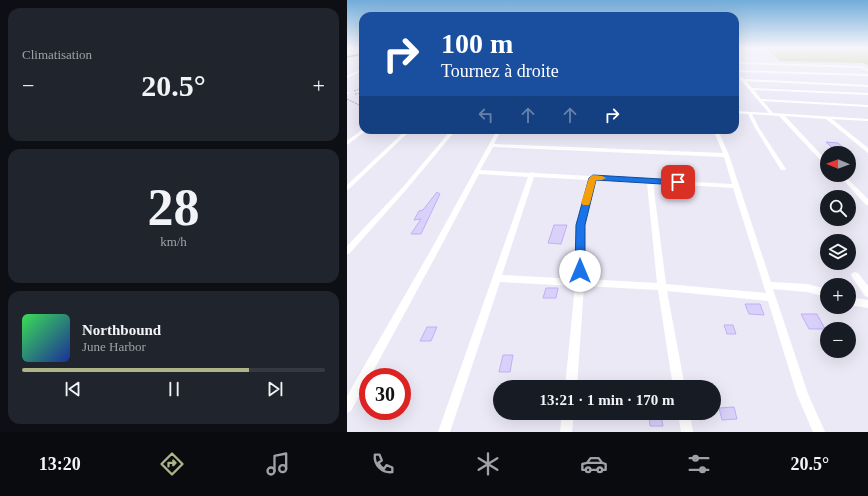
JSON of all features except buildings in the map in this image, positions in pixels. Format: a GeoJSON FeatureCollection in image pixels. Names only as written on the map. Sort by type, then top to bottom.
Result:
{"type":"FeatureCollection","features":[{"type":"Feature","properties":{"kind":"street"},"geometry":{"type":"LineString","coordinates":[[739,69],[868,75]]}},
{"type":"Feature","properties":{"kind":"street"},"geometry":{"type":"LineString","coordinates":[[347,77],[359,71]]}},
{"type":"Feature","properties":{"kind":"street"},"geometry":{"type":"LineString","coordinates":[[739,74],[771,114]]}},
{"type":"Feature","properties":{"kind":"street"},"geometry":{"type":"LineString","coordinates":[[743,80],[868,86]]}},
{"type":"Feature","properties":{"kind":"street"},"geometry":{"type":"LineString","coordinates":[[751,89],[868,94]]}},
{"type":"Feature","properties":{"kind":"street"},"geometry":{"type":"LineString","coordinates":[[760,100],[868,106]]}},
{"type":"Feature","properties":{"kind":"street"},"geometry":{"type":"LineString","coordinates":[[739,112],[868,120]]}},
{"type":"Feature","properties":{"kind":"street"},"geometry":{"type":"LineString","coordinates":[[749,112],[757,128],[783,169]]}},
{"type":"Feature","properties":{"kind":"street"},"geometry":{"type":"LineString","coordinates":[[780,114],[820,157]]}},
{"type":"Feature","properties":{"kind":"street"},"geometry":{"type":"LineString","coordinates":[[827,117],[868,151]]}},
{"type":"Feature","properties":{"kind":"street"},"geometry":{"type":"LineString","coordinates":[[347,143],[359,134]]}},
{"type":"Feature","properties":{"kind":"street"},"geometry":{"type":"LineString","coordinates":[[347,188],[405,134]]}},
{"type":"Feature","properties":{"kind":"street"},"geometry":{"type":"LineString","coordinates":[[347,251],[404,189],[451,134]]}},
{"type":"Feature","properties":{"kind":"street"},"geometry":{"type":"LineString","coordinates":[[347,406],[497,134]]}},
{"type":"Feature","properties":{"kind":"street"},"geometry":{"type":"LineString","coordinates":[[716,134],[725,155],[803,395],[819,432]]}},
{"type":"Feature","properties":{"kind":"street"},"geometry":{"type":"LineString","coordinates":[[491,145],[725,155]]}},
{"type":"Feature","properties":{"kind":"street"},"geometry":{"type":"LineString","coordinates":[[477,172],[650,180],[735,186]]}},
{"type":"Feature","properties":{"kind":"street"},"geometry":{"type":"LineString","coordinates":[[444,432],[532,174]]}},
{"type":"Feature","properties":{"kind":"street"},"geometry":{"type":"LineString","coordinates":[[572,380],[580,283],[580,233],[582,217],[593,178]]}},
{"type":"Feature","properties":{"kind":"street"},"geometry":{"type":"LineString","coordinates":[[650,180],[662,287],[678,380]]}},
{"type":"Feature","properties":{"kind":"street"},"geometry":{"type":"LineString","coordinates":[[848,182],[868,203]]}},
{"type":"Feature","properties":{"kind":"street"},"geometry":{"type":"LineString","coordinates":[[855,275],[868,293]]}},
{"type":"Feature","properties":{"kind":"street"},"geometry":{"type":"LineString","coordinates":[[496,278],[662,287],[770,297]]}},
{"type":"Feature","properties":{"kind":"street"},"geometry":{"type":"LineString","coordinates":[[767,285],[807,288],[820,291]]}},
{"type":"Feature","properties":{"kind":"street"},"geometry":{"type":"LineString","coordinates":[[856,302],[868,304]]}},
{"type":"Feature","properties":{"kind":"street"},"geometry":{"type":"LineString","coordinates":[[566,432],[567,420]]}},
{"type":"Feature","properties":{"kind":"street"},"geometry":{"type":"LineString","coordinates":[[685,420],[687,432]]}},
{"type":"Feature","properties":{"kind":"path"},"geometry":{"type":"LineString","coordinates":[[348,93],[359,89]]}},
{"type":"Feature","properties":{"kind":"path"},"geometry":{"type":"LineString","coordinates":[[347,99],[359,105]]}},
{"type":"Feature","properties":{"kind":"slow traffic"},"geometry":{"type":"LineString","coordinates":[[586,203],[593,178],[602,178]]}},
{"type":"Feature","properties":{"kind":"route"},"geometry":{"type":"LineString","coordinates":[[580,271],[580,233],[582,217],[593,178],[678,182]]}}]}
